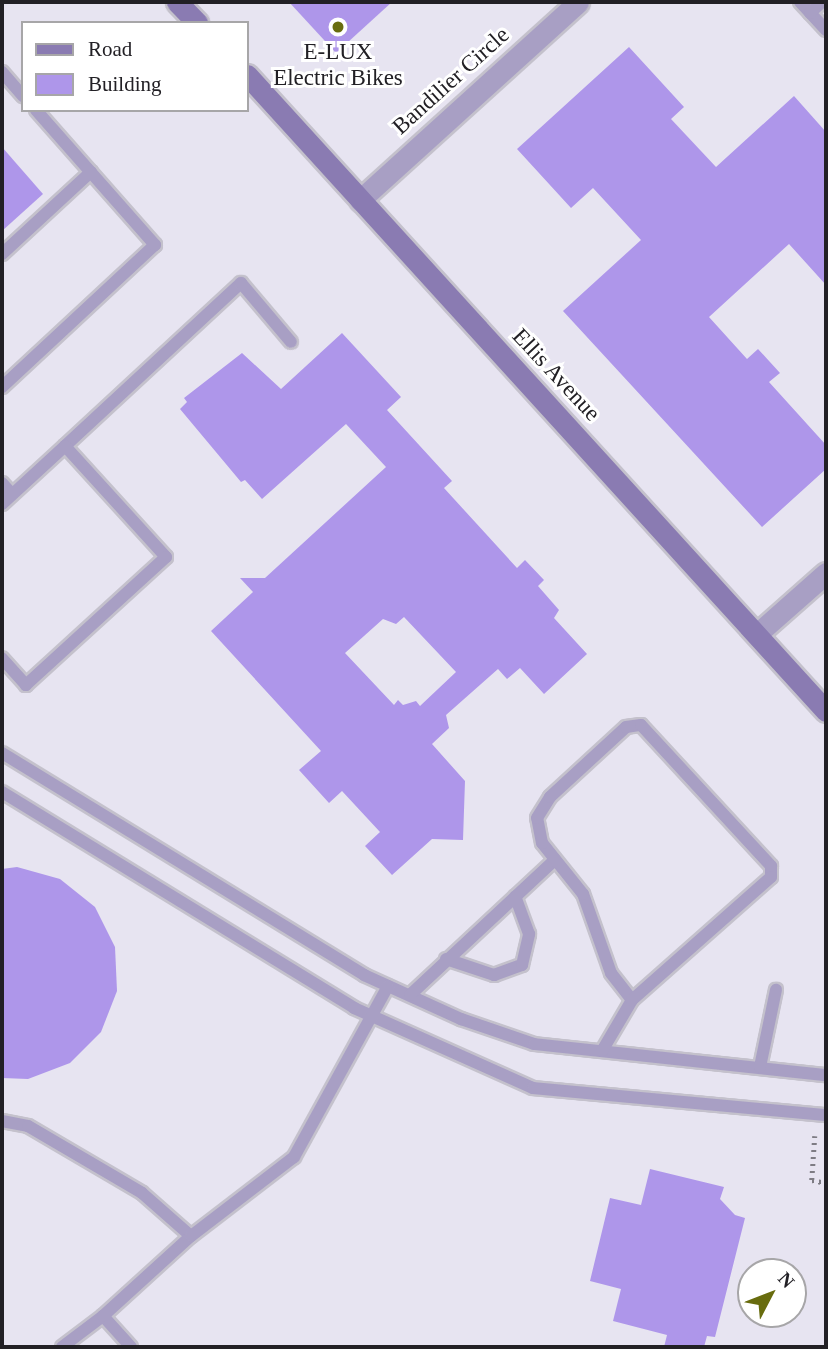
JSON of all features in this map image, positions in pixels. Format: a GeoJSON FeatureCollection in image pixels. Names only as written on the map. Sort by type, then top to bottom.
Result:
{"type":"FeatureCollection","features":[{"type":"Feature","properties":{"kind":"main road"},"geometry":{"type":"LineString","coordinates":[[177,2],[195,21]]}},
{"type":"Feature","properties":{"kind":"main road","name":"Ellis Avenue"},"geometry":{"type":"LineString","coordinates":[[248,76],[826,710]]}},
{"type":"Feature","properties":{"kind":"street","name":"Bandilier Circle"},"geometry":{"type":"LineString","coordinates":[[360,200],[578,2]]}},
{"type":"Feature","properties":{"kind":"street"},"geometry":{"type":"LineString","coordinates":[[757,634],[826,572]]}},
{"type":"Feature","properties":{"kind":"lane"},"geometry":{"type":"LineString","coordinates":[[800,2],[826,30]]}},
{"type":"Feature","properties":{"kind":"lane"},"geometry":{"type":"LineString","coordinates":[[810,13],[822,2]]}},
{"type":"Feature","properties":{"kind":"lane"},"geometry":{"type":"LineString","coordinates":[[2,72],[21,94]]}},
{"type":"Feature","properties":{"kind":"lane"},"geometry":{"type":"LineString","coordinates":[[2,387],[155,245],[38,112]]}},
{"type":"Feature","properties":{"kind":"lane"},"geometry":{"type":"LineString","coordinates":[[2,254],[91,172]]}},
{"type":"Feature","properties":{"kind":"lane"},"geometry":{"type":"LineString","coordinates":[[2,504],[241,284],[291,342]]}},
{"type":"Feature","properties":{"kind":"lane"},"geometry":{"type":"LineString","coordinates":[[2,658],[26,685],[166,557],[65,446]]}},
{"type":"Feature","properties":{"kind":"lane"},"geometry":{"type":"LineString","coordinates":[[2,483],[12,494]]}},
{"type":"Feature","properties":{"kind":"lane"},"geometry":{"type":"LineString","coordinates":[[601,1051],[632,1000],[771,877],[771,866],[641,725],[626,727],[550,797],[537,818],[542,843],[583,894],[611,973],[632,1000]]}},
{"type":"Feature","properties":{"kind":"lane"},"geometry":{"type":"LineString","coordinates":[[2,753],[388,986],[534,1044],[826,1075]]}},
{"type":"Feature","properties":{"kind":"lane"},"geometry":{"type":"LineString","coordinates":[[2,792],[373,1017],[533,1088],[821,1114]]}},
{"type":"Feature","properties":{"kind":"lane"},"geometry":{"type":"LineString","coordinates":[[410,995],[555,859]]}},
{"type":"Feature","properties":{"kind":"lane"},"geometry":{"type":"LineString","coordinates":[[446,959],[494,975],[522,965],[529,934],[515,896]]}},
{"type":"Feature","properties":{"kind":"lane"},"geometry":{"type":"LineString","coordinates":[[62,1347],[103,1316],[191,1236],[294,1157],[388,986]]}},
{"type":"Feature","properties":{"kind":"lane"},"geometry":{"type":"LineString","coordinates":[[760,1067],[776,990]]}},
{"type":"Feature","properties":{"kind":"lane"},"geometry":{"type":"LineString","coordinates":[[2,1121],[28,1126],[142,1193],[191,1236]]}},
{"type":"Feature","properties":{"kind":"lane"},"geometry":{"type":"LineString","coordinates":[[103,1316],[131,1347]]}},
{"type":"Feature","properties":{"kind":"path"},"geometry":{"type":"LineString","coordinates":[[821,1114],[812,1180],[826,1183]]}},
{"type":"Feature","properties":{"kind":"building","name":"E-LUX Electric Bikes"},"geometry":{"type":"Polygon","coordinates":[[[289,2],[392,2],[336,53],[289,2]]]}},
{"type":"Feature","properties":{"kind":"building"},"geometry":{"type":"Polygon","coordinates":[[[629,47],[684,107],[671,119],[716,167],[794,96],[826,132],[826,285],[789,244],[709,317],[747,359],[758,349],[780,373],[769,382],[826,445],[826,469],[762,527],[563,311],[641,240],[593,188],[571,208],[517,149],[629,47]]]}},
{"type":"Feature","properties":{"kind":"building"},"geometry":{"type":"Polygon","coordinates":[[[2,147],[43,194],[2,231],[2,147]]]}},
{"type":"Feature","properties":{"kind":"building"},"geometry":{"type":"Polygon","coordinates":[[[342,333],[401,397],[387,410],[452,481],[444,488],[517,568],[525,560],[544,580],[538,586],[559,610],[554,618],[587,654],[544,694],[520,668],[507,679],[498,669],[446,715],[449,728],[432,744],[465,781],[463,840],[432,839],[392,875],[365,846],[380,832],[342,791],[329,803],[299,770],[321,751],[211,631],[253,592],[240,578],[265,578],[386,467],[346,424],[262,499],[245,480],[241,482],[180,409],[187,402],[184,398],[242,353],[281,389],[342,333]],[[404,617],[396,624],[383,619],[345,653],[394,705],[398,700],[403,705],[416,701],[420,706],[456,672],[404,617]]]}},
{"type":"Feature","properties":{"kind":"building"},"geometry":{"type":"Polygon","coordinates":[[[17,867],[60,879],[95,907],[115,947],[117,991],[101,1032],[70,1063],[28,1079],[2,1078],[2,869],[17,867]]]}},
{"type":"Feature","properties":{"kind":"building"},"geometry":{"type":"Polygon","coordinates":[[[650,1169],[724,1187],[720,1199],[735,1215],[745,1218],[715,1337],[707,1336],[704,1347],[664,1347],[667,1335],[613,1321],[621,1289],[590,1281],[610,1198],[641,1205],[650,1169]]]}},
{"type":"Feature","properties":{"kind":"place","name":"E-LUX Electric Bikes"},"geometry":{"type":"Point","coordinates":[338,27]}}]}
